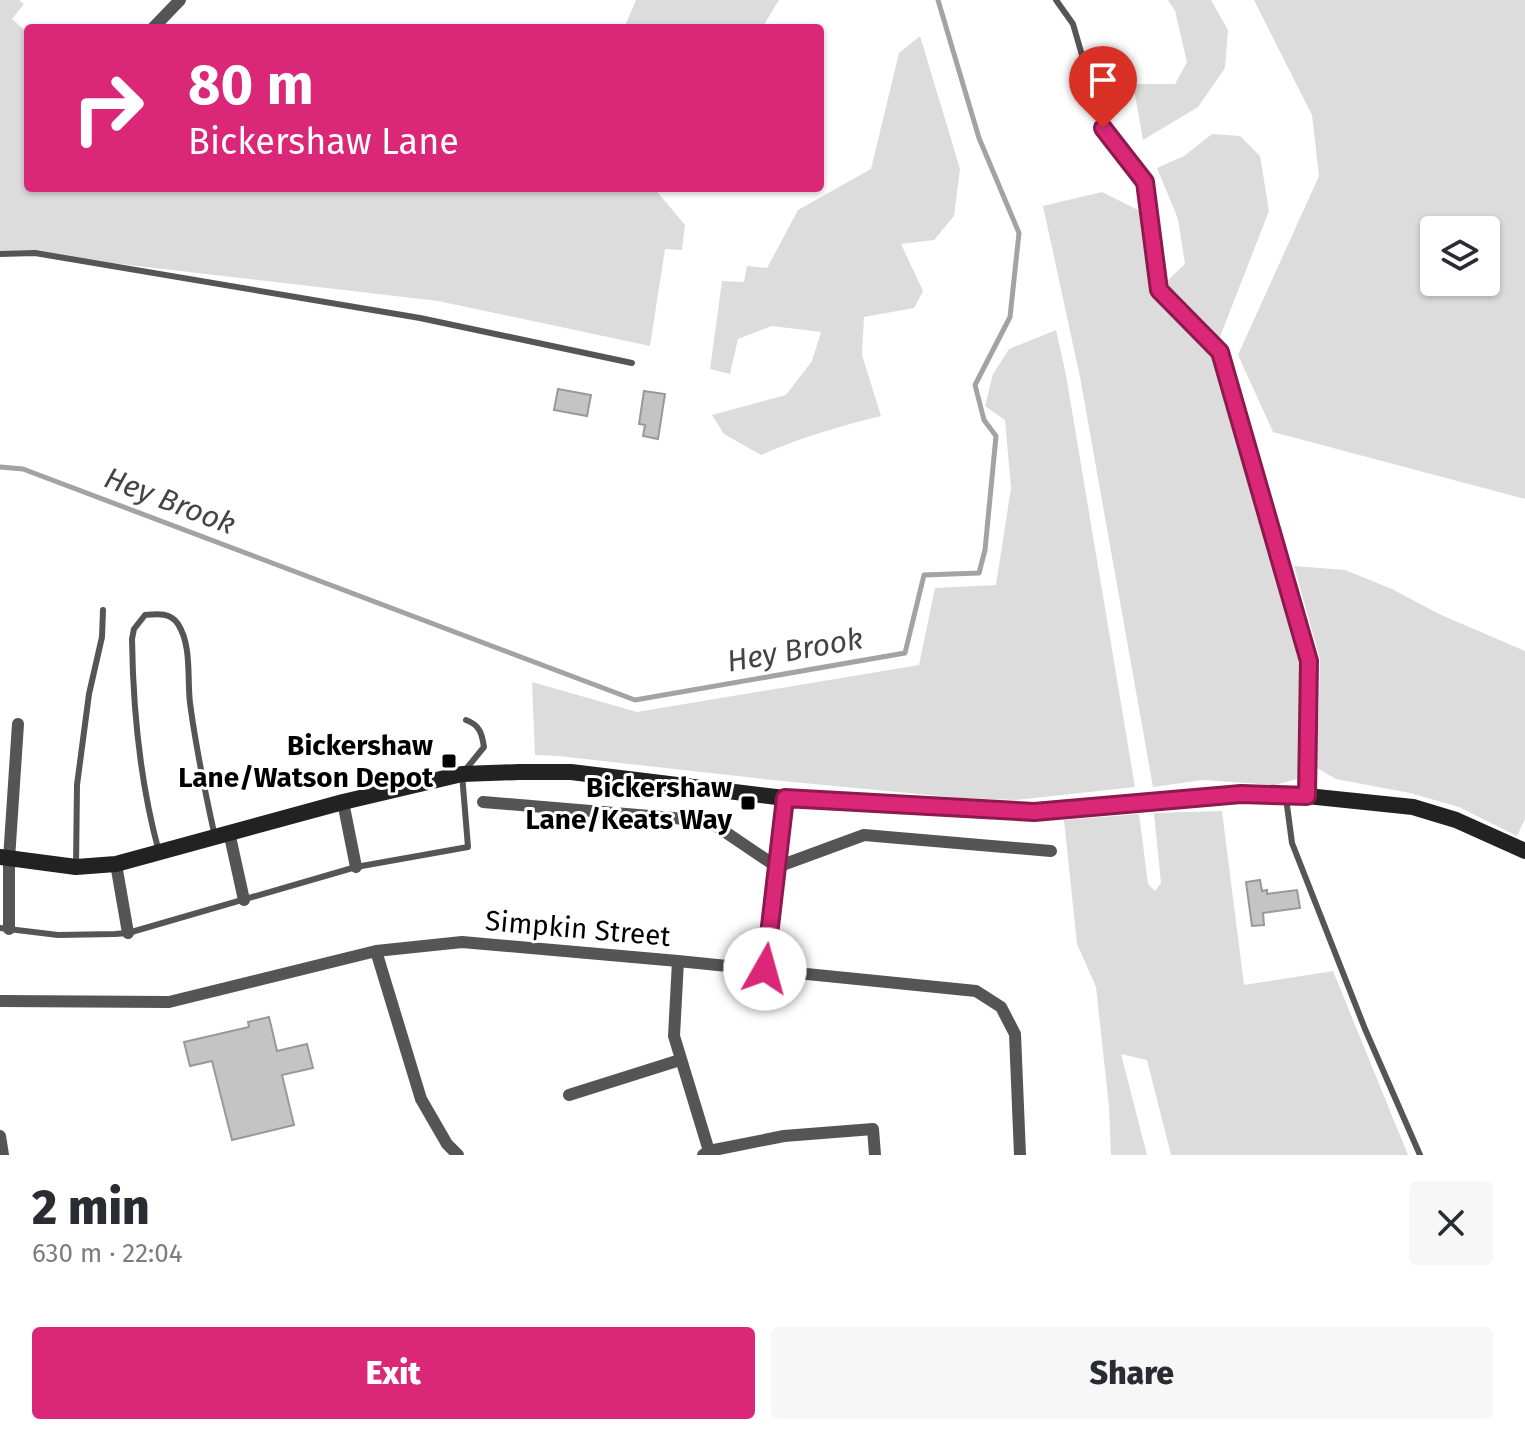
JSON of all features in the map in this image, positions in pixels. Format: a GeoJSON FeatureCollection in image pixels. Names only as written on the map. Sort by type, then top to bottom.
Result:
{"type":"FeatureCollection","features":[{"type":"Feature","properties":{"kind":"main road"},"geometry":{"type":"LineString","coordinates":[[4,858],[76,867],[116,864],[343,802],[462,774],[571,772],[785,798],[1034,812],[1241,794],[1307,796],[1413,807],[1456,820],[1525,851]]}},
{"type":"Feature","properties":{"kind":"street"},"geometry":{"type":"LineString","coordinates":[[161,24],[178,1]]}},
{"type":"Feature","properties":{"kind":"street"},"geometry":{"type":"LineString","coordinates":[[5,929],[4,858],[18,724]]}},
{"type":"Feature","properties":{"kind":"street"},"geometry":{"type":"LineString","coordinates":[[765,969],[785,798]]}},
{"type":"Feature","properties":{"kind":"street"},"geometry":{"type":"LineString","coordinates":[[343,802],[356,867]]}},
{"type":"Feature","properties":{"kind":"street"},"geometry":{"type":"LineString","coordinates":[[483,802],[709,821],[777,867]]}},
{"type":"Feature","properties":{"kind":"street"},"geometry":{"type":"LineString","coordinates":[[222,834],[244,900]]}},
{"type":"Feature","properties":{"kind":"street"},"geometry":{"type":"LineString","coordinates":[[777,867],[864,835],[1051,851]]}},
{"type":"Feature","properties":{"kind":"street"},"geometry":{"type":"LineString","coordinates":[[116,864],[128,933]]}},
{"type":"Feature","properties":{"kind":"street","name":"Simpkin Street"},"geometry":{"type":"LineString","coordinates":[[0,1001],[169,1002],[376,951],[462,942],[976,991],[1001,1007],[1015,1034],[1020,1155]]}},
{"type":"Feature","properties":{"kind":"street"},"geometry":{"type":"LineString","coordinates":[[376,951],[421,1099],[447,1144],[458,1155]]}},
{"type":"Feature","properties":{"kind":"street"},"geometry":{"type":"LineString","coordinates":[[678,961],[674,1036],[706,1153],[784,1136],[873,1129],[875,1155]]}},
{"type":"Feature","properties":{"kind":"street"},"geometry":{"type":"LineString","coordinates":[[569,1095],[680,1060]]}},
{"type":"Feature","properties":{"kind":"street"},"geometry":{"type":"LineString","coordinates":[[0,1136],[3,1155]]}},
{"type":"Feature","properties":{"kind":"lane"},"geometry":{"type":"LineString","coordinates":[[1056,0],[1073,24],[1103,128],[1145,182],[1159,290],[1220,352],[1309,661],[1307,796]]}},
{"type":"Feature","properties":{"kind":"lane"},"geometry":{"type":"LineString","coordinates":[[0,254],[35,253],[420,318],[632,363]]}},
{"type":"Feature","properties":{"kind":"lane"},"geometry":{"type":"LineString","coordinates":[[76,867],[77,785],[89,694],[102,637],[103,610]]}},
{"type":"Feature","properties":{"kind":"lane"},"geometry":{"type":"LineString","coordinates":[[160,853],[144,783],[135,710],[132,639],[134,629],[145,615],[170,616],[181,630],[187,653],[189,698],[200,774],[222,834]]}},
{"type":"Feature","properties":{"kind":"lane"},"geometry":{"type":"LineString","coordinates":[[5,929],[58,935],[128,933],[356,867],[468,847],[462,774],[484,747],[482,733],[474,723],[466,720]]}},
{"type":"Feature","properties":{"kind":"lane"},"geometry":{"type":"LineString","coordinates":[[1285,795],[1292,843],[1365,1029],[1420,1155]]}},
{"type":"Feature","properties":{"kind":"shaded area"},"geometry":{"type":"Polygon","coordinates":[[[0,0],[19,0],[24,4],[12,19],[24,30],[24,192],[657,192],[685,225],[682,250],[665,249],[650,346],[438,301],[51,256],[0,255],[0,0]]]}},
{"type":"Feature","properties":{"kind":"shaded area"},"geometry":{"type":"Polygon","coordinates":[[[636,0],[779,0],[764,24],[626,24],[636,0]]]}},
{"type":"Feature","properties":{"kind":"shaded area"},"geometry":{"type":"Polygon","coordinates":[[[1168,0],[1211,0],[1228,30],[1225,68],[1198,107],[1143,140],[1133,84],[1175,84],[1187,62],[1175,11],[1168,0]]]}},
{"type":"Feature","properties":{"kind":"shaded area"},"geometry":{"type":"Polygon","coordinates":[[[1254,0],[1525,0],[1525,499],[1273,432],[1238,355],[1319,176],[1312,115],[1254,0]]]}},
{"type":"Feature","properties":{"kind":"shaded area"},"geometry":{"type":"Polygon","coordinates":[[[920,36],[960,169],[954,216],[934,240],[901,244],[923,291],[914,308],[864,317],[862,355],[881,416],[820,433],[761,455],[724,434],[712,415],[786,395],[812,361],[821,332],[772,326],[738,339],[730,374],[710,369],[722,281],[744,282],[747,266],[767,268],[798,210],[871,169],[899,53],[920,36]]]}},
{"type":"Feature","properties":{"kind":"shaded area"},"geometry":{"type":"Polygon","coordinates":[[[1212,134],[1240,136],[1260,156],[1269,211],[1218,342],[1169,292],[1168,280],[1185,264],[1178,219],[1157,168],[1184,156],[1212,134]]]}},
{"type":"Feature","properties":{"kind":"shaded area"},"geometry":{"type":"Polygon","coordinates":[[[1102,192],[1140,211],[1154,295],[1213,357],[1300,661],[1303,749],[1297,779],[1275,785],[1203,780],[1153,787],[1080,377],[1043,206],[1102,192]]]}},
{"type":"Feature","properties":{"kind":"shaded area"},"geometry":{"type":"Polygon","coordinates":[[[1056,330],[1135,787],[1016,800],[960,798],[535,755],[532,682],[637,712],[919,665],[935,588],[996,585],[1011,488],[1005,420],[985,406],[993,374],[1009,349],[1056,330]]]}},
{"type":"Feature","properties":{"kind":"shaded area"},"geometry":{"type":"Polygon","coordinates":[[[1294,566],[1345,570],[1525,651],[1525,819],[1517,836],[1459,807],[1410,793],[1336,779],[1317,768],[1320,659],[1294,566]]]}},
{"type":"Feature","properties":{"kind":"shaded area"},"geometry":{"type":"Polygon","coordinates":[[[1222,811],[1244,985],[1333,971],[1408,1155],[1171,1155],[1147,1060],[1121,1054],[1147,1155],[1111,1155],[1096,987],[1077,944],[1064,820],[1139,814],[1148,884],[1155,891],[1161,883],[1154,813],[1222,811]]]}},
{"type":"Feature","properties":{"kind":"building"},"geometry":{"type":"Polygon","coordinates":[[[558,389],[591,395],[587,416],[554,410],[558,389]]]}},
{"type":"Feature","properties":{"kind":"building"},"geometry":{"type":"Polygon","coordinates":[[[644,391],[665,394],[658,439],[643,436],[645,425],[639,424],[644,391]]]}},
{"type":"Feature","properties":{"kind":"building"},"geometry":{"type":"Polygon","coordinates":[[[1260,880],[1262,891],[1267,890],[1267,894],[1297,890],[1300,908],[1263,913],[1264,925],[1252,926],[1246,882],[1260,880]]]}},
{"type":"Feature","properties":{"kind":"building"},"geometry":{"type":"Polygon","coordinates":[[[269,1017],[277,1051],[307,1044],[313,1068],[282,1075],[294,1125],[232,1140],[212,1061],[190,1066],[184,1042],[249,1027],[248,1022],[269,1017]]]}},
{"type":"Feature","properties":{"kind":"waterway","name":"Hey Brook"},"geometry":{"type":"LineString","coordinates":[[0,467],[23,469],[635,700],[905,653],[924,575],[979,573],[985,550],[996,436],[984,420],[975,385],[1010,317],[1019,233],[979,138],[938,0]]}},
{"type":"Feature","properties":{"kind":"place","name":"Bickershaw Lane/Watson Depot"},"geometry":{"type":"Point","coordinates":[449,761]}},
{"type":"Feature","properties":{"kind":"place","name":"Bickershaw Lane/Keats Way"},"geometry":{"type":"Point","coordinates":[748,803]}},
{"type":"Feature","properties":{"kind":"route"},"geometry":{"type":"LineString","coordinates":[[765,969],[785,798],[1034,812],[1241,794],[1307,796],[1309,661],[1220,352],[1159,290],[1145,182],[1103,128]]}}]}
